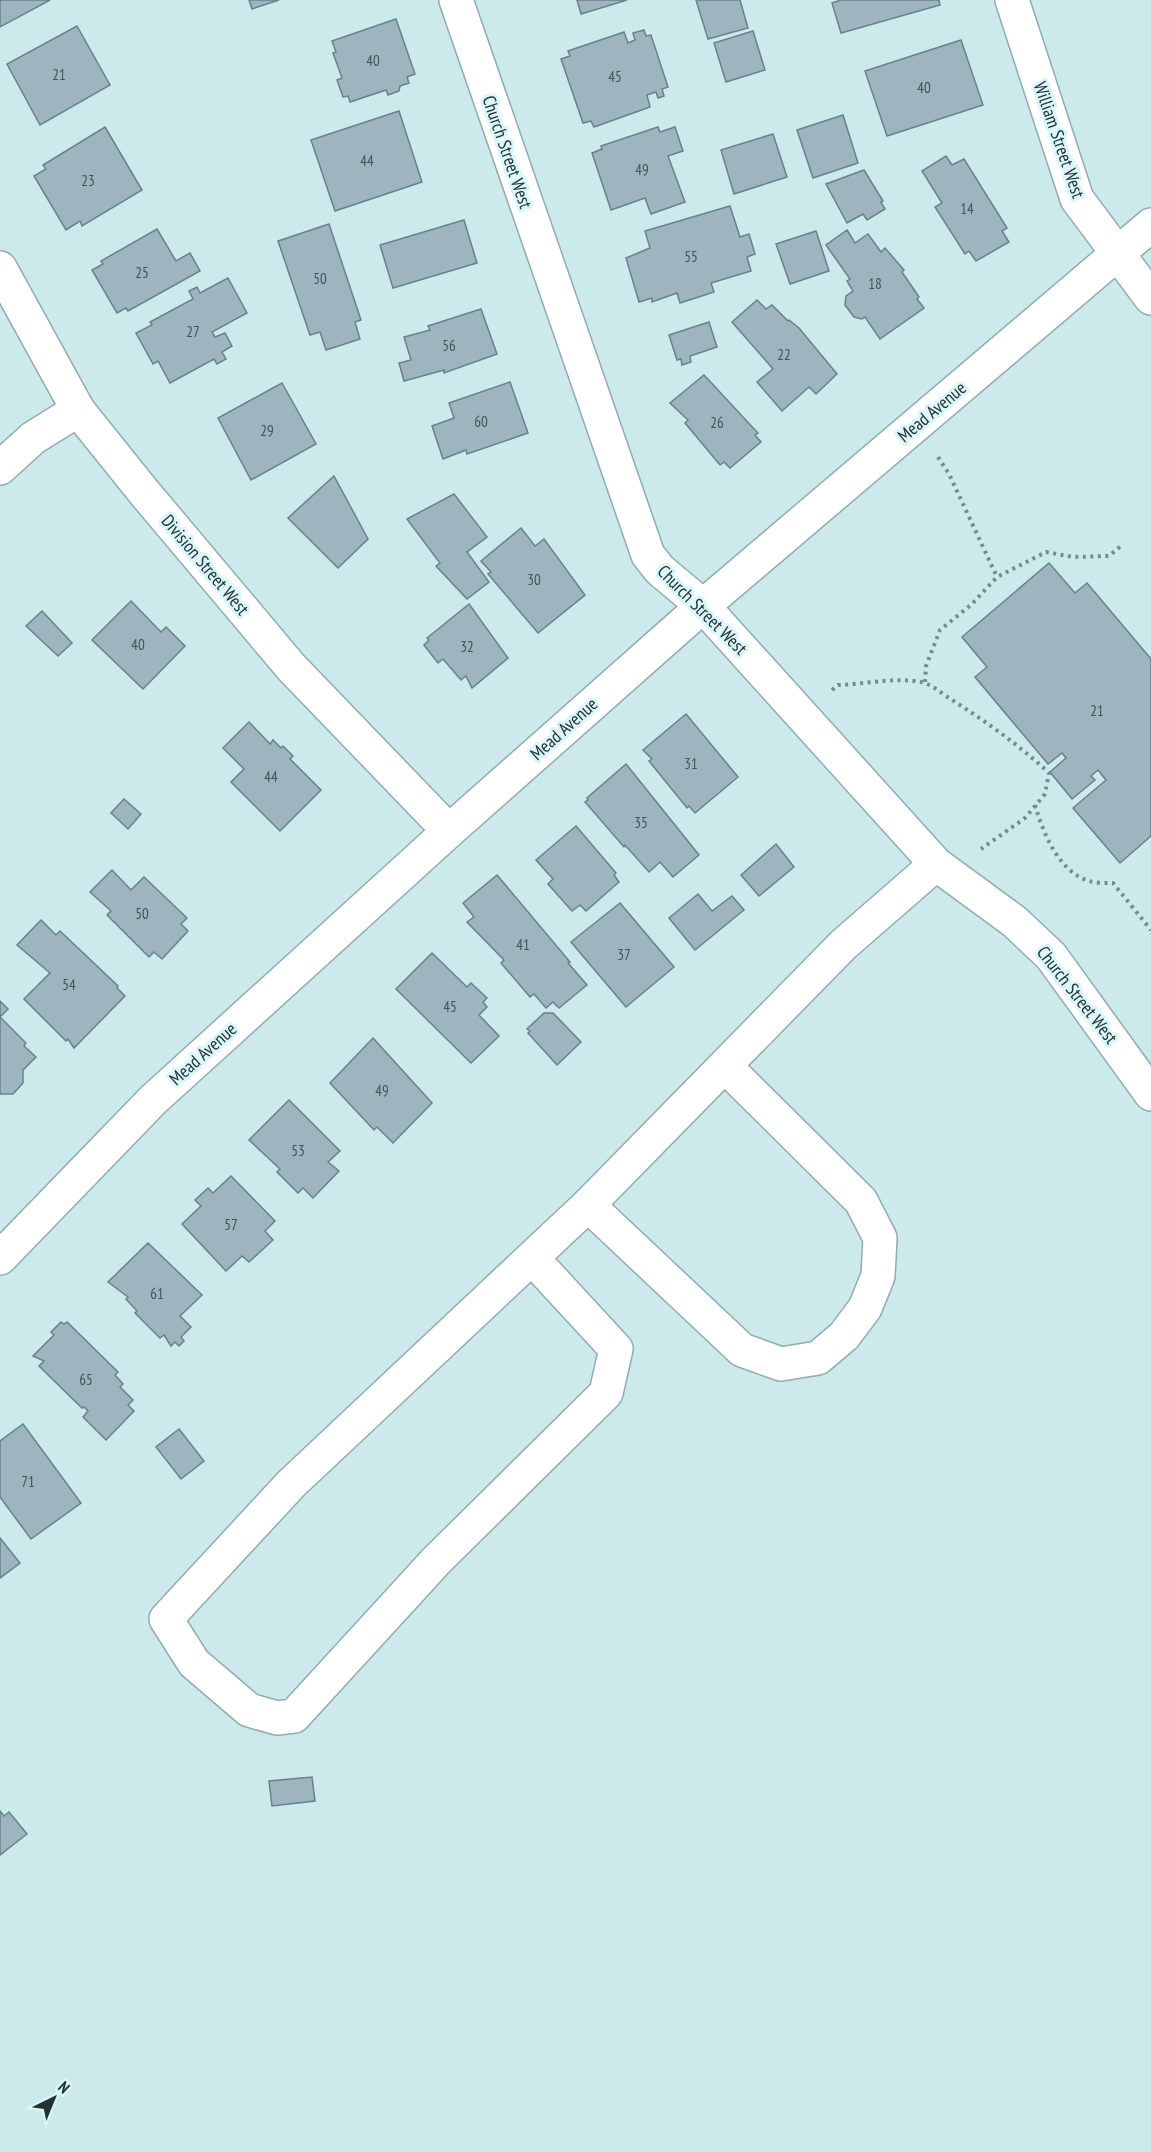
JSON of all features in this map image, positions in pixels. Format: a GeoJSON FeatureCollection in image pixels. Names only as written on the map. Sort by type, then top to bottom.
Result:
{"type":"FeatureCollection","features":[{"type":"Feature","properties":{"kind":"street","name":"Church Street West"},"geometry":{"type":"LineString","coordinates":[[456,0],[648,555],[660,570],[703,606],[942,868],[1015,922],[1051,956],[1151,1094]]}},
{"type":"Feature","properties":{"kind":"street","name":"William Street West"},"geometry":{"type":"LineString","coordinates":[[1012,0],[1077,200],[1151,298]]}},
{"type":"Feature","properties":{"kind":"street","name":"Mead Avenue"},"geometry":{"type":"LineString","coordinates":[[0,1258],[153,1100],[449,831],[703,606],[1151,225]]}},
{"type":"Feature","properties":{"kind":"street","name":"Division Street West"},"geometry":{"type":"LineString","coordinates":[[0,268],[78,411],[291,667],[449,831]]}},
{"type":"Feature","properties":{"kind":"street"},"geometry":{"type":"LineString","coordinates":[[0,468],[33,438],[78,411]]}},
{"type":"Feature","properties":{"kind":"street"},"geometry":{"type":"LineString","coordinates":[[532,1258],[616,1349],[606,1393],[436,1561],[294,1716],[277,1718],[249,1710],[194,1663],[166,1619],[291,1484],[588,1205],[843,945],[942,868]]}},
{"type":"Feature","properties":{"kind":"street"},"geometry":{"type":"LineString","coordinates":[[588,1205],[742,1350],[782,1364],[818,1358],[844,1336],[865,1308],[878,1276],[880,1238],[861,1201],[725,1066]]}},
{"type":"Feature","properties":{"kind":"path"},"geometry":{"type":"LineString","coordinates":[[916,425],[949,474],[997,577]]}},
{"type":"Feature","properties":{"kind":"path"},"geometry":{"type":"LineString","coordinates":[[925,682],[926,666],[940,630],[971,605],[997,577],[1046,552],[1073,557],[1109,556],[1122,545]]}},
{"type":"Feature","properties":{"kind":"path"},"geometry":{"type":"LineString","coordinates":[[803,717],[838,685],[904,680],[925,682],[992,726],[1027,752],[1049,773],[1045,794],[1025,818],[942,868]]}},
{"type":"Feature","properties":{"kind":"path"},"geometry":{"type":"LineString","coordinates":[[1035,805],[1048,838],[1073,873],[1090,881],[1113,883],[1151,930]]}},
{"type":"Feature","properties":{"kind":"building"},"geometry":{"type":"Polygon","coordinates":[[[0,0],[50,0],[0,27],[0,0]]]}},
{"type":"Feature","properties":{"kind":"building"},"geometry":{"type":"Polygon","coordinates":[[[249,0],[279,0],[252,9],[249,0]]]}},
{"type":"Feature","properties":{"kind":"building"},"geometry":{"type":"Polygon","coordinates":[[[577,0],[627,0],[581,14],[577,0]]]}},
{"type":"Feature","properties":{"kind":"building"},"geometry":{"type":"Polygon","coordinates":[[[696,0],[740,0],[748,28],[708,39],[696,0]]]}},
{"type":"Feature","properties":{"kind":"building"},"geometry":{"type":"Polygon","coordinates":[[[841,0],[939,0],[940,5],[841,33],[832,3],[841,0]]]}},
{"type":"Feature","properties":{"kind":"building"},"geometry":{"type":"Polygon","coordinates":[[[396,19],[415,74],[407,77],[409,83],[400,86],[399,91],[388,95],[386,90],[350,102],[348,96],[343,97],[337,80],[342,78],[333,53],[336,52],[332,41],[396,19]]]}},
{"type":"Feature","properties":{"kind":"building"},"geometry":{"type":"Polygon","coordinates":[[[77,26],[110,85],[40,125],[7,64],[77,26]]]}},
{"type":"Feature","properties":{"kind":"building"},"geometry":{"type":"Polygon","coordinates":[[[644,30],[646,36],[651,35],[668,87],[662,89],[664,96],[658,98],[656,92],[647,95],[650,107],[594,127],[591,121],[583,123],[561,59],[570,56],[568,51],[624,32],[628,43],[635,40],[633,33],[644,30]]]}},
{"type":"Feature","properties":{"kind":"building"},"geometry":{"type":"Polygon","coordinates":[[[753,31],[765,70],[726,82],[714,43],[753,31]]]}},
{"type":"Feature","properties":{"kind":"building"},"geometry":{"type":"Polygon","coordinates":[[[961,40],[983,105],[887,136],[865,71],[961,40]]]}},
{"type":"Feature","properties":{"kind":"building"},"geometry":{"type":"Polygon","coordinates":[[[399,111],[422,182],[335,211],[311,140],[399,111]]]}},
{"type":"Feature","properties":{"kind":"building"},"geometry":{"type":"Polygon","coordinates":[[[843,115],[858,163],[813,178],[797,130],[843,115]]]}},
{"type":"Feature","properties":{"kind":"building"},"geometry":{"type":"Polygon","coordinates":[[[105,127],[142,190],[82,226],[80,221],[66,230],[34,176],[46,169],[43,165],[105,127]]]}},
{"type":"Feature","properties":{"kind":"building"},"geometry":{"type":"Polygon","coordinates":[[[658,127],[660,132],[675,127],[683,151],[668,156],[685,202],[651,214],[645,198],[611,210],[592,153],[602,149],[601,146],[658,127]]]}},
{"type":"Feature","properties":{"kind":"building"},"geometry":{"type":"Polygon","coordinates":[[[773,134],[787,177],[734,194],[721,150],[773,134]]]}},
{"type":"Feature","properties":{"kind":"building"},"geometry":{"type":"Polygon","coordinates":[[[946,156],[952,165],[964,159],[1007,228],[1002,231],[1009,242],[976,261],[969,251],[965,254],[935,207],[942,203],[922,171],[946,156]]]}},
{"type":"Feature","properties":{"kind":"building"},"geometry":{"type":"Polygon","coordinates":[[[864,170],[883,201],[881,202],[885,209],[867,220],[863,214],[847,223],[826,184],[864,170]]]}},
{"type":"Feature","properties":{"kind":"building"},"geometry":{"type":"Polygon","coordinates":[[[730,206],[740,237],[749,234],[755,254],[747,257],[751,271],[711,283],[714,292],[680,303],[677,293],[652,302],[652,298],[639,302],[626,258],[650,248],[645,231],[730,206]]]}},
{"type":"Feature","properties":{"kind":"building"},"geometry":{"type":"Polygon","coordinates":[[[464,220],[477,263],[393,288],[380,245],[464,220]]]}},
{"type":"Feature","properties":{"kind":"building"},"geometry":{"type":"Polygon","coordinates":[[[329,224],[361,320],[355,322],[360,339],[326,350],[320,332],[310,335],[278,241],[329,224]]]}},
{"type":"Feature","properties":{"kind":"building"},"geometry":{"type":"Polygon","coordinates":[[[157,229],[176,261],[190,253],[200,271],[128,311],[126,308],[117,313],[92,270],[103,264],[101,261],[157,229]]]}},
{"type":"Feature","properties":{"kind":"building"},"geometry":{"type":"Polygon","coordinates":[[[847,230],[855,243],[868,234],[881,252],[885,248],[904,270],[902,272],[924,308],[880,339],[865,317],[862,319],[854,317],[845,305],[846,296],[853,291],[847,281],[850,279],[826,245],[847,230]]]}},
{"type":"Feature","properties":{"kind":"building"},"geometry":{"type":"Polygon","coordinates":[[[816,231],[829,271],[790,284],[776,244],[816,231]]]}},
{"type":"Feature","properties":{"kind":"building"},"geometry":{"type":"Polygon","coordinates":[[[228,278],[247,313],[212,332],[215,337],[225,333],[232,346],[222,352],[226,359],[217,364],[214,359],[170,383],[158,361],[153,364],[136,333],[152,325],[150,322],[193,299],[189,291],[197,287],[200,293],[228,278]]]}},
{"type":"Feature","properties":{"kind":"building"},"geometry":{"type":"Polygon","coordinates":[[[757,300],[766,309],[772,305],[788,321],[799,328],[837,374],[816,394],[809,387],[782,411],[757,382],[773,369],[732,322],[757,300]]]}},
{"type":"Feature","properties":{"kind":"building"},"geometry":{"type":"Polygon","coordinates":[[[481,309],[497,354],[444,373],[444,370],[404,381],[399,363],[411,360],[404,337],[430,330],[428,326],[481,309]]]}},
{"type":"Feature","properties":{"kind":"building"},"geometry":{"type":"Polygon","coordinates":[[[709,322],[717,347],[690,356],[691,362],[682,365],[681,359],[677,360],[669,335],[709,322]]]}},
{"type":"Feature","properties":{"kind":"building"},"geometry":{"type":"Polygon","coordinates":[[[704,375],[758,433],[755,435],[761,442],[730,468],[724,462],[720,465],[685,423],[688,420],[670,403],[704,375]]]}},
{"type":"Feature","properties":{"kind":"building"},"geometry":{"type":"Polygon","coordinates":[[[510,382],[528,433],[467,454],[466,450],[443,459],[432,426],[454,418],[449,403],[510,382]]]}},
{"type":"Feature","properties":{"kind":"building"},"geometry":{"type":"Polygon","coordinates":[[[282,383],[316,444],[251,480],[218,418],[282,383]]]}},
{"type":"Feature","properties":{"kind":"building"},"geometry":{"type":"Polygon","coordinates":[[[334,476],[368,539],[338,568],[288,518],[334,476]]]}},
{"type":"Feature","properties":{"kind":"building"},"geometry":{"type":"Polygon","coordinates":[[[454,494],[487,537],[467,552],[489,582],[467,599],[436,566],[440,563],[407,519],[454,494]]]}},
{"type":"Feature","properties":{"kind":"building"},"geometry":{"type":"Polygon","coordinates":[[[521,528],[535,546],[544,539],[585,595],[538,633],[488,574],[491,572],[481,561],[521,528]]]}},
{"type":"Feature","properties":{"kind":"building"},"geometry":{"type":"Polygon","coordinates":[[[1049,563],[1075,593],[1087,583],[1151,659],[1151,836],[1120,863],[1073,808],[1106,780],[1098,770],[1091,776],[1095,780],[1072,799],[1050,772],[1066,758],[1062,753],[1048,764],[975,677],[987,667],[962,637],[1049,563]]]}},
{"type":"Feature","properties":{"kind":"building"},"geometry":{"type":"Polygon","coordinates":[[[131,601],[161,632],[166,627],[185,646],[143,689],[92,640],[131,601]]]}},
{"type":"Feature","properties":{"kind":"building"},"geometry":{"type":"Polygon","coordinates":[[[469,604],[508,658],[472,688],[466,676],[461,680],[443,659],[438,663],[424,645],[429,640],[427,638],[469,604]]]}},
{"type":"Feature","properties":{"kind":"building"},"geometry":{"type":"Polygon","coordinates":[[[42,611],[72,643],[58,656],[26,626],[42,611]]]}},
{"type":"Feature","properties":{"kind":"building"},"geometry":{"type":"Polygon","coordinates":[[[686,714],[738,777],[695,813],[689,806],[687,808],[649,761],[652,759],[643,750],[686,714]]]}},
{"type":"Feature","properties":{"kind":"building"},"geometry":{"type":"Polygon","coordinates":[[[249,722],[270,744],[273,740],[281,748],[283,746],[293,756],[290,759],[321,790],[280,831],[231,782],[244,769],[223,748],[249,722]]]}},
{"type":"Feature","properties":{"kind":"building"},"geometry":{"type":"Polygon","coordinates":[[[626,764],[699,855],[673,877],[660,862],[649,872],[585,802],[626,764]]]}},
{"type":"Feature","properties":{"kind":"building"},"geometry":{"type":"Polygon","coordinates":[[[124,799],[141,814],[128,829],[111,813],[124,799]]]}},
{"type":"Feature","properties":{"kind":"building"},"geometry":{"type":"Polygon","coordinates":[[[576,826],[616,873],[614,875],[619,882],[586,911],[580,905],[572,911],[548,884],[553,879],[536,860],[576,826]]]}},
{"type":"Feature","properties":{"kind":"building"},"geometry":{"type":"Polygon","coordinates":[[[776,844],[794,867],[759,896],[741,875],[776,844]]]}},
{"type":"Feature","properties":{"kind":"building"},"geometry":{"type":"Polygon","coordinates":[[[112,870],[131,890],[144,877],[187,918],[181,924],[188,931],[162,959],[154,952],[149,957],[107,915],[111,911],[90,892],[112,870]]]}},
{"type":"Feature","properties":{"kind":"building"},"geometry":{"type":"Polygon","coordinates":[[[497,875],[587,985],[559,1008],[553,1002],[546,1008],[534,994],[530,997],[501,963],[504,960],[467,922],[474,917],[463,903],[497,875]]]}},
{"type":"Feature","properties":{"kind":"building"},"geometry":{"type":"Polygon","coordinates":[[[698,894],[712,911],[732,896],[744,910],[695,950],[669,918],[698,894]]]}},
{"type":"Feature","properties":{"kind":"building"},"geometry":{"type":"Polygon","coordinates":[[[620,903],[674,967],[626,1007],[571,942],[620,903]]]}},
{"type":"Feature","properties":{"kind":"building"},"geometry":{"type":"Polygon","coordinates":[[[41,920],[56,935],[60,931],[118,986],[117,988],[125,996],[74,1048],[68,1039],[66,1041],[24,999],[50,973],[17,945],[41,920]]]}},
{"type":"Feature","properties":{"kind":"building"},"geometry":{"type":"Polygon","coordinates":[[[432,953],[467,987],[471,983],[487,998],[483,1002],[487,1007],[479,1015],[499,1036],[471,1063],[396,989],[432,953]]]}},
{"type":"Feature","properties":{"kind":"building"},"geometry":{"type":"Polygon","coordinates":[[[0,1001],[8,1009],[0,1017],[0,1001]]]}},
{"type":"Feature","properties":{"kind":"building"},"geometry":{"type":"Polygon","coordinates":[[[544,1013],[553,1013],[581,1042],[557,1065],[527,1029],[544,1013]]]}},
{"type":"Feature","properties":{"kind":"building"},"geometry":{"type":"Polygon","coordinates":[[[0,1017],[26,1043],[24,1046],[36,1057],[23,1070],[23,1083],[13,1094],[0,1094],[0,1017]]]}},
{"type":"Feature","properties":{"kind":"building"},"geometry":{"type":"Polygon","coordinates":[[[373,1038],[432,1103],[393,1143],[377,1127],[374,1130],[330,1083],[373,1038]]]}},
{"type":"Feature","properties":{"kind":"building"},"geometry":{"type":"Polygon","coordinates":[[[289,1100],[340,1151],[328,1162],[339,1171],[313,1198],[303,1188],[298,1193],[277,1172],[280,1169],[249,1140],[289,1100]]]}},
{"type":"Feature","properties":{"kind":"building"},"geometry":{"type":"Polygon","coordinates":[[[231,1176],[275,1221],[265,1231],[273,1240],[249,1262],[242,1256],[226,1271],[182,1224],[201,1206],[195,1200],[208,1188],[213,1193],[231,1176]]]}},
{"type":"Feature","properties":{"kind":"building"},"geometry":{"type":"Polygon","coordinates":[[[148,1243],[202,1295],[180,1316],[191,1327],[181,1337],[184,1341],[179,1346],[175,1342],[171,1346],[164,1335],[160,1338],[135,1313],[137,1311],[126,1299],[128,1297],[108,1282],[148,1243]]]}},
{"type":"Feature","properties":{"kind":"building"},"geometry":{"type":"Polygon","coordinates":[[[61,1322],[64,1324],[67,1322],[118,1372],[115,1375],[123,1384],[120,1387],[133,1400],[128,1405],[134,1411],[106,1440],[83,1417],[88,1411],[82,1408],[39,1366],[44,1361],[33,1356],[54,1335],[51,1332],[61,1322]]]}},
{"type":"Feature","properties":{"kind":"building"},"geometry":{"type":"Polygon","coordinates":[[[23,1424],[81,1503],[31,1539],[0,1497],[0,1441],[23,1424]]]}},
{"type":"Feature","properties":{"kind":"building"},"geometry":{"type":"Polygon","coordinates":[[[179,1429],[204,1461],[181,1479],[156,1447],[179,1429]]]}},
{"type":"Feature","properties":{"kind":"building"},"geometry":{"type":"Polygon","coordinates":[[[0,1538],[20,1563],[0,1578],[0,1538]]]}},
{"type":"Feature","properties":{"kind":"building"},"geometry":{"type":"Polygon","coordinates":[[[312,1777],[315,1801],[272,1806],[269,1781],[312,1777]]]}},
{"type":"Feature","properties":{"kind":"building"},"geometry":{"type":"Polygon","coordinates":[[[0,1811],[4,1816],[9,1812],[27,1834],[0,1855],[0,1811]]]}}]}
